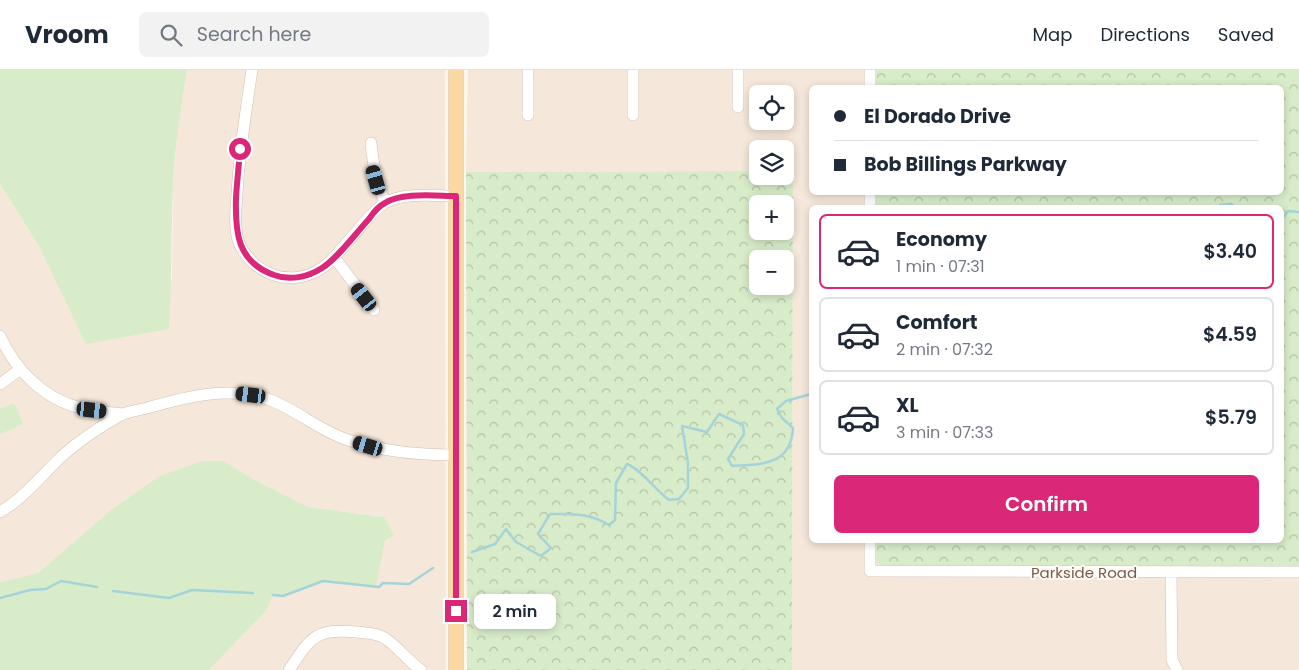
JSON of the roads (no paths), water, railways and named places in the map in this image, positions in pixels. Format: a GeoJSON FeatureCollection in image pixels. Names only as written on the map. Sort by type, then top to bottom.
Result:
{"type":"FeatureCollection","features":[{"type":"Feature","properties":{"kind":"main road"},"geometry":{"type":"LineString","coordinates":[[456,70],[456,670]]}},
{"type":"Feature","properties":{"kind":"street"},"geometry":{"type":"LineString","coordinates":[[252,70],[238,172],[236,232],[242,250],[254,263],[269,274],[295,278],[312,274],[323,268],[385,202],[409,196],[456,196]]}},
{"type":"Feature","properties":{"kind":"street"},"geometry":{"type":"LineString","coordinates":[[528,70],[528,115]]}},
{"type":"Feature","properties":{"kind":"street"},"geometry":{"type":"LineString","coordinates":[[633,70],[633,115]]}},
{"type":"Feature","properties":{"kind":"street"},"geometry":{"type":"LineString","coordinates":[[738,70],[738,108]]}},
{"type":"Feature","properties":{"kind":"street"},"geometry":{"type":"LineString","coordinates":[[870,70],[870,85]]}},
{"type":"Feature","properties":{"kind":"street"},"geometry":{"type":"LineString","coordinates":[[371,143],[374,170],[385,202]]}},
{"type":"Feature","properties":{"kind":"street"},"geometry":{"type":"LineString","coordinates":[[334,257],[374,310]]}},
{"type":"Feature","properties":{"kind":"street"},"geometry":{"type":"LineString","coordinates":[[0,336],[19,370],[40,388],[63,402],[82,409],[123,414]]}},
{"type":"Feature","properties":{"kind":"street"},"geometry":{"type":"LineString","coordinates":[[0,384],[19,370]]}},
{"type":"Feature","properties":{"kind":"street"},"geometry":{"type":"LineString","coordinates":[[0,512],[26,492],[64,455],[123,414],[164,403],[203,396],[251,395],[272,400],[345,440],[409,454],[456,455]]}},
{"type":"Feature","properties":{"kind":"street","name":"Parkside Road"},"geometry":{"type":"LineString","coordinates":[[870,543],[870,571],[1299,572]]}},
{"type":"Feature","properties":{"kind":"street"},"geometry":{"type":"LineString","coordinates":[[1172,572],[1172,660],[1176,670]]}},
{"type":"Feature","properties":{"kind":"street"},"geometry":{"type":"LineString","coordinates":[[289,670],[306,644],[313,638],[322,633],[338,630],[380,635],[392,644],[408,661],[421,670]]}},
{"type":"Feature","properties":{"kind":"waterway"},"geometry":{"type":"LineString","coordinates":[[1220,205],[1232,205]]}},
{"type":"Feature","properties":{"kind":"waterway"},"geometry":{"type":"LineString","coordinates":[[1284,217],[1288,211],[1299,212]]}},
{"type":"Feature","properties":{"kind":"waterway"},"geometry":{"type":"LineString","coordinates":[[472,552],[495,544],[506,529],[516,542],[541,556],[551,548],[538,534],[550,514],[588,516],[609,525],[615,520],[616,483],[627,464],[638,471],[669,500],[679,499],[688,488],[688,463],[682,426],[707,432],[719,414],[743,425],[744,434],[728,459],[732,466],[753,465],[773,461],[787,450],[793,428],[782,418],[777,409],[786,401],[809,395]]}},
{"type":"Feature","properties":{"kind":"waterway"},"geometry":{"type":"LineString","coordinates":[[273,595],[283,596],[323,581],[379,587],[383,583],[409,584],[433,568]]}},
{"type":"Feature","properties":{"kind":"waterway"},"geometry":{"type":"LineString","coordinates":[[0,598],[30,590],[46,589],[61,581],[97,587]]}},
{"type":"Feature","properties":{"kind":"waterway"},"geometry":{"type":"LineString","coordinates":[[113,591],[169,598],[192,590],[253,593]]}}]}
